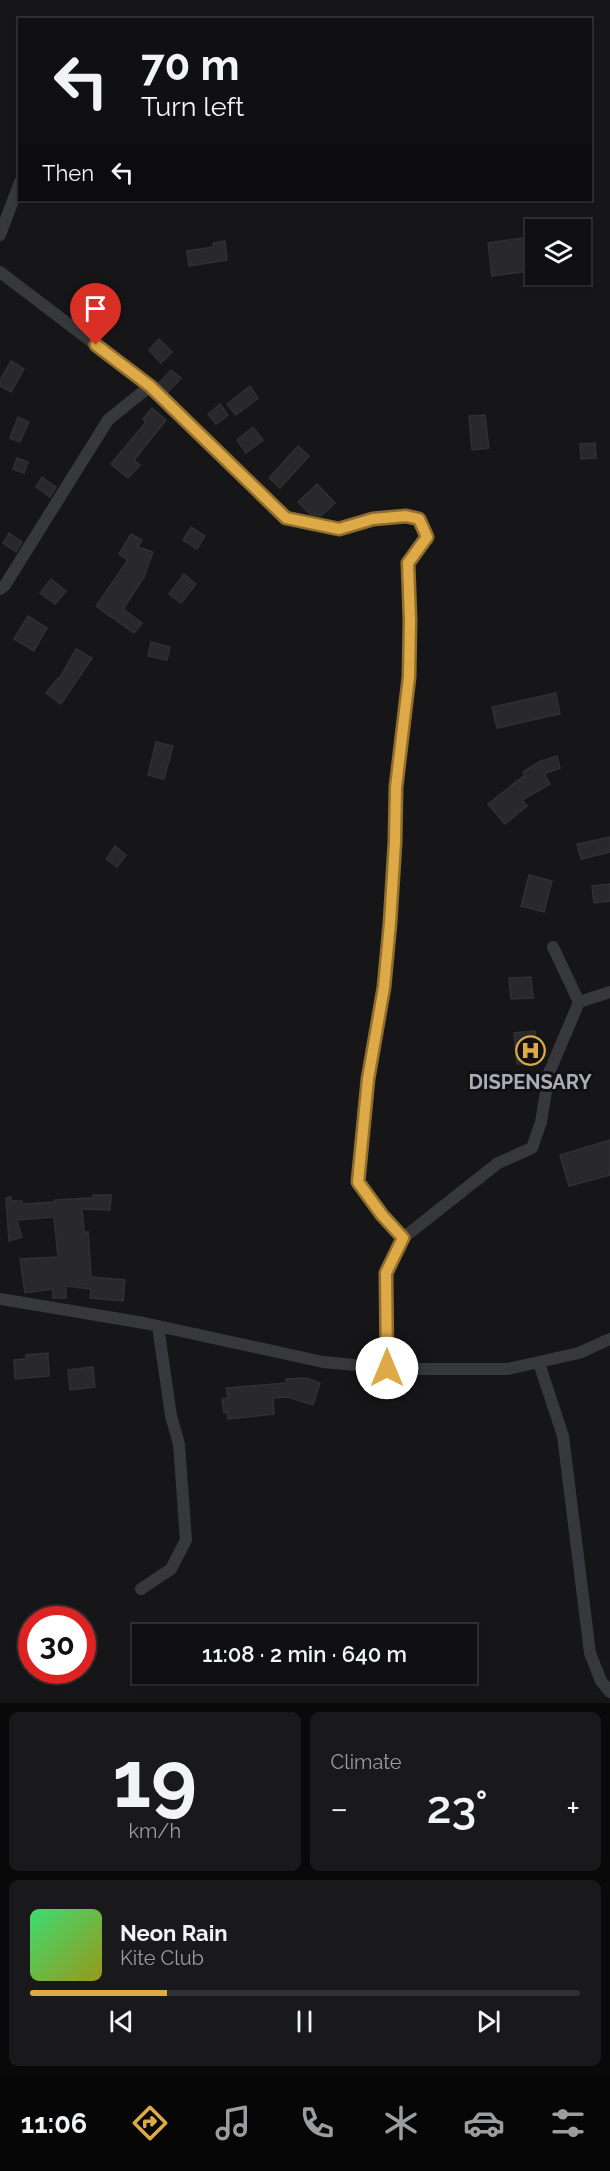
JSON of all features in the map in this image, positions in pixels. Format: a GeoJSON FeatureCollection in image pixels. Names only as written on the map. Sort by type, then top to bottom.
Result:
{"type":"FeatureCollection","features":[{"type":"Feature","properties":{"kind":"street"},"geometry":{"type":"LineString","coordinates":[[0,234],[18,187]]}},
{"type":"Feature","properties":{"kind":"street"},"geometry":{"type":"LineString","coordinates":[[0,272],[150,386],[286,518],[339,529],[359,522],[406,516],[419,519],[427,537],[408,563],[409,677],[396,787],[390,923],[384,987],[368,1079],[358,1182],[382,1215],[403,1238]]}},
{"type":"Feature","properties":{"kind":"street"},"geometry":{"type":"LineString","coordinates":[[0,589],[5,585],[108,420],[150,386]]}},
{"type":"Feature","properties":{"kind":"street"},"geometry":{"type":"LineString","coordinates":[[387,1368],[386,1273],[403,1238],[498,1163],[532,1148],[541,1122],[549,1073],[579,1002],[553,946]]}},
{"type":"Feature","properties":{"kind":"street"},"geometry":{"type":"LineString","coordinates":[[579,1002],[610,992]]}},
{"type":"Feature","properties":{"kind":"street"},"geometry":{"type":"LineString","coordinates":[[0,1299],[158,1326],[323,1362],[411,1370],[508,1369],[579,1353],[610,1339]]}},
{"type":"Feature","properties":{"kind":"street"},"geometry":{"type":"LineString","coordinates":[[141,1589],[171,1569],[186,1540],[179,1444],[171,1416],[158,1326]]}},
{"type":"Feature","properties":{"kind":"street"},"geometry":{"type":"LineString","coordinates":[[539,1363],[563,1436],[590,1653],[601,1681],[610,1692]]}},
{"type":"Feature","properties":{"kind":"building"},"geometry":{"type":"Polygon","coordinates":[[[525,238],[525,272],[492,276],[488,243],[525,238]]]}},
{"type":"Feature","properties":{"kind":"building"},"geometry":{"type":"Polygon","coordinates":[[[225,241],[227,260],[189,266],[187,251],[214,247],[213,243],[225,241]]]}},
{"type":"Feature","properties":{"kind":"building"},"geometry":{"type":"Polygon","coordinates":[[[99,308],[115,319],[103,336],[87,324],[99,308]]]}},
{"type":"Feature","properties":{"kind":"building"},"geometry":{"type":"Polygon","coordinates":[[[159,339],[172,352],[161,363],[149,350],[159,339]]]}},
{"type":"Feature","properties":{"kind":"building"},"geometry":{"type":"Polygon","coordinates":[[[11,361],[24,369],[11,392],[0,386],[0,380],[11,361]]]}},
{"type":"Feature","properties":{"kind":"building"},"geometry":{"type":"Polygon","coordinates":[[[171,370],[181,378],[168,392],[159,383],[171,370]]]}},
{"type":"Feature","properties":{"kind":"building"},"geometry":{"type":"Polygon","coordinates":[[[250,386],[258,398],[236,415],[227,404],[250,386]]]}},
{"type":"Feature","properties":{"kind":"building"},"geometry":{"type":"Polygon","coordinates":[[[220,404],[228,415],[216,424],[208,414],[220,404]]]}},
{"type":"Feature","properties":{"kind":"building"},"geometry":{"type":"Polygon","coordinates":[[[152,408],[166,420],[134,460],[140,465],[128,478],[111,464],[146,422],[143,419],[152,408]]]}},
{"type":"Feature","properties":{"kind":"building"},"geometry":{"type":"Polygon","coordinates":[[[485,415],[489,448],[472,450],[469,416],[485,415]]]}},
{"type":"Feature","properties":{"kind":"building"},"geometry":{"type":"Polygon","coordinates":[[[18,417],[29,422],[20,442],[10,438],[18,417]]]}},
{"type":"Feature","properties":{"kind":"building"},"geometry":{"type":"Polygon","coordinates":[[[253,427],[263,440],[246,453],[237,440],[253,427]]]}},
{"type":"Feature","properties":{"kind":"building"},"geometry":{"type":"Polygon","coordinates":[[[595,443],[596,458],[581,459],[580,444],[595,443]]]}},
{"type":"Feature","properties":{"kind":"building"},"geometry":{"type":"Polygon","coordinates":[[[298,446],[309,456],[280,488],[269,478],[298,446]]]}},
{"type":"Feature","properties":{"kind":"building"},"geometry":{"type":"Polygon","coordinates":[[[17,458],[28,462],[24,473],[13,469],[17,458]]]}},
{"type":"Feature","properties":{"kind":"building"},"geometry":{"type":"Polygon","coordinates":[[[42,477],[56,487],[50,497],[36,487],[42,477]]]}},
{"type":"Feature","properties":{"kind":"building"},"geometry":{"type":"Polygon","coordinates":[[[317,484],[335,503],[321,516],[310,514],[298,502],[317,484]]]}},
{"type":"Feature","properties":{"kind":"building"},"geometry":{"type":"Polygon","coordinates":[[[191,527],[205,536],[197,549],[183,540],[191,527]]]}},
{"type":"Feature","properties":{"kind":"building"},"geometry":{"type":"Polygon","coordinates":[[[9,533],[22,542],[16,552],[3,543],[9,533]]]}},
{"type":"Feature","properties":{"kind":"building"},"geometry":{"type":"Polygon","coordinates":[[[131,534],[142,540],[138,547],[153,552],[144,577],[123,609],[142,623],[134,633],[96,606],[128,560],[119,554],[131,534]]]}},
{"type":"Feature","properties":{"kind":"building"},"geometry":{"type":"Polygon","coordinates":[[[184,574],[196,584],[181,603],[169,594],[184,574]]]}},
{"type":"Feature","properties":{"kind":"building"},"geometry":{"type":"Polygon","coordinates":[[[51,579],[66,591],[55,604],[40,593],[51,579]]]}},
{"type":"Feature","properties":{"kind":"building"},"geometry":{"type":"Polygon","coordinates":[[[28,616],[47,628],[34,651],[14,639],[28,616]]]}},
{"type":"Feature","properties":{"kind":"building"},"geometry":{"type":"Polygon","coordinates":[[[151,642],[170,647],[167,660],[148,656],[151,642]]]}},
{"type":"Feature","properties":{"kind":"building"},"geometry":{"type":"Polygon","coordinates":[[[76,649],[92,658],[61,704],[46,693],[59,679],[76,649]]]}},
{"type":"Feature","properties":{"kind":"building"},"geometry":{"type":"Polygon","coordinates":[[[556,693],[560,714],[497,728],[492,707],[556,693]]]}},
{"type":"Feature","properties":{"kind":"building"},"geometry":{"type":"Polygon","coordinates":[[[156,742],[173,746],[164,779],[148,775],[156,742]]]}},
{"type":"Feature","properties":{"kind":"building"},"geometry":{"type":"Polygon","coordinates":[[[557,756],[560,768],[544,774],[550,784],[522,800],[527,806],[505,824],[488,804],[525,775],[523,772],[541,761],[557,756]]]}},
{"type":"Feature","properties":{"kind":"building"},"geometry":{"type":"Polygon","coordinates":[[[610,837],[610,852],[581,859],[577,844],[610,837]]]}},
{"type":"Feature","properties":{"kind":"building"},"geometry":{"type":"Polygon","coordinates":[[[115,846],[126,855],[117,867],[106,859],[115,846]]]}},
{"type":"Feature","properties":{"kind":"building"},"geometry":{"type":"Polygon","coordinates":[[[529,875],[552,881],[544,912],[521,906],[529,875]]]}},
{"type":"Feature","properties":{"kind":"building"},"geometry":{"type":"Polygon","coordinates":[[[610,884],[610,901],[594,903],[592,886],[610,884]]]}},
{"type":"Feature","properties":{"kind":"building"},"geometry":{"type":"Polygon","coordinates":[[[531,977],[533,998],[511,999],[509,978],[531,977]]]}},
{"type":"Feature","properties":{"kind":"building"},"geometry":{"type":"Polygon","coordinates":[[[535,1031],[538,1063],[517,1064],[514,1033],[535,1031]]]}},
{"type":"Feature","properties":{"kind":"building"},"geometry":{"type":"Polygon","coordinates":[[[610,1140],[610,1175],[569,1186],[560,1155],[610,1140]]]}},
{"type":"Feature","properties":{"kind":"building"},"geometry":{"type":"Polygon","coordinates":[[[93,1195],[111,1195],[110,1210],[82,1209],[84,1232],[88,1232],[91,1277],[125,1280],[123,1301],[90,1298],[91,1289],[66,1286],[66,1298],[53,1298],[53,1289],[25,1293],[20,1259],[58,1257],[54,1217],[17,1220],[22,1237],[9,1241],[6,1198],[11,1197],[12,1201],[22,1201],[22,1204],[93,1198],[93,1195]]]}},
{"type":"Feature","properties":{"kind":"building"},"geometry":{"type":"Polygon","coordinates":[[[48,1353],[49,1376],[15,1379],[14,1360],[26,1359],[26,1355],[48,1353]]]}},
{"type":"Feature","properties":{"kind":"building"},"geometry":{"type":"Polygon","coordinates":[[[93,1367],[95,1387],[70,1390],[68,1370],[93,1367]]]}},
{"type":"Feature","properties":{"kind":"building"},"geometry":{"type":"Polygon","coordinates":[[[306,1378],[320,1383],[313,1405],[288,1397],[273,1398],[274,1414],[228,1419],[227,1412],[224,1413],[222,1399],[228,1398],[226,1388],[286,1383],[286,1379],[306,1378]]]}},
{"type":"Feature","properties":{"kind":"place","name":"DISPENSARY"},"geometry":{"type":"Point","coordinates":[530,1051]}},
{"type":"Feature","properties":{"kind":"route"},"geometry":{"type":"LineString","coordinates":[[96,345],[150,386],[286,518],[339,529],[373,519],[406,516],[419,519],[427,537],[408,563],[409,677],[396,787],[390,923],[384,987],[368,1079],[358,1182],[382,1215],[403,1238],[386,1273],[387,1368]]}}]}
